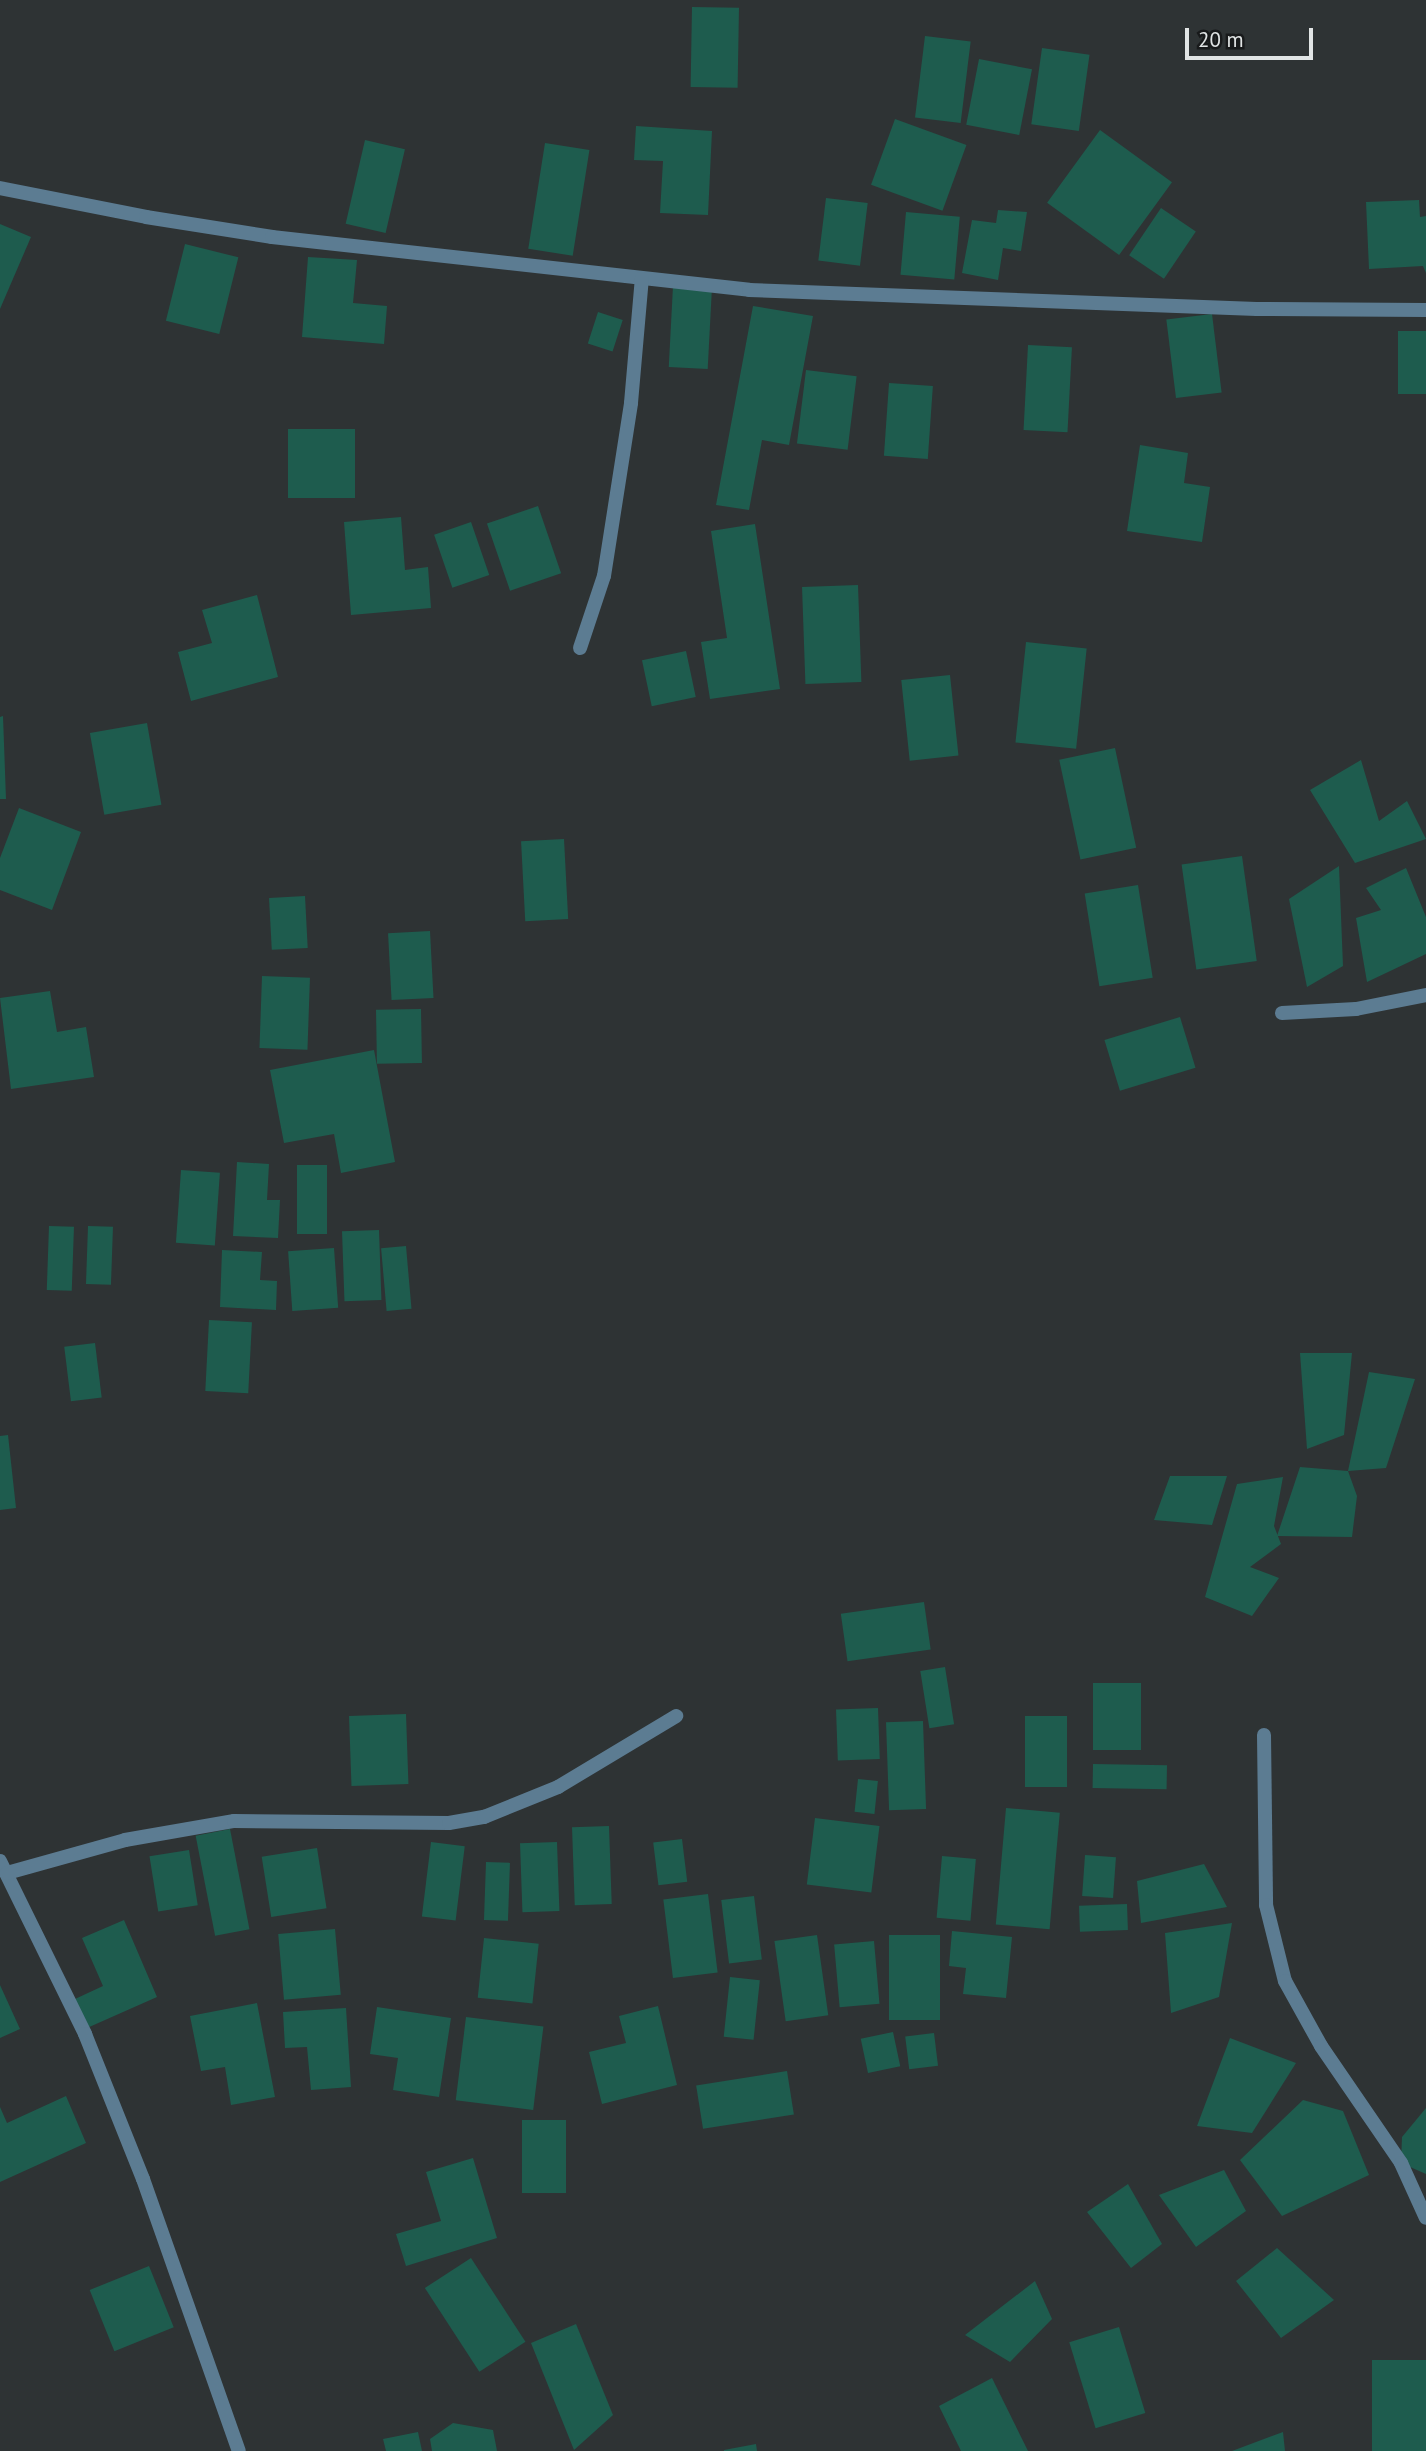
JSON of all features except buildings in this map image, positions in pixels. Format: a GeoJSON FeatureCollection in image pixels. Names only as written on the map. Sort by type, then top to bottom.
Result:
{"type":"FeatureCollection","features":[{"type":"Feature","properties":{"kind":"street"},"geometry":{"type":"LineString","coordinates":[[0,188],[146,217],[272,237],[749,290],[1256,309],[1426,310]]}},
{"type":"Feature","properties":{"kind":"street"},"geometry":{"type":"LineString","coordinates":[[580,649],[604,576],[631,402],[642,278]]}},
{"type":"Feature","properties":{"kind":"street"},"geometry":{"type":"LineString","coordinates":[[1282,1013],[1356,1009],[1426,995]]}},
{"type":"Feature","properties":{"kind":"street"},"geometry":{"type":"LineString","coordinates":[[239,2451],[143,2179],[85,2035],[4,1867],[125,1840],[234,1821],[449,1824],[484,1817],[558,1787],[676,1716]]}},
{"type":"Feature","properties":{"kind":"street"},"geometry":{"type":"LineString","coordinates":[[1264,1735],[1266,1905],[1285,1981],[1321,2046],[1401,2163],[1426,2218]]}}]}
